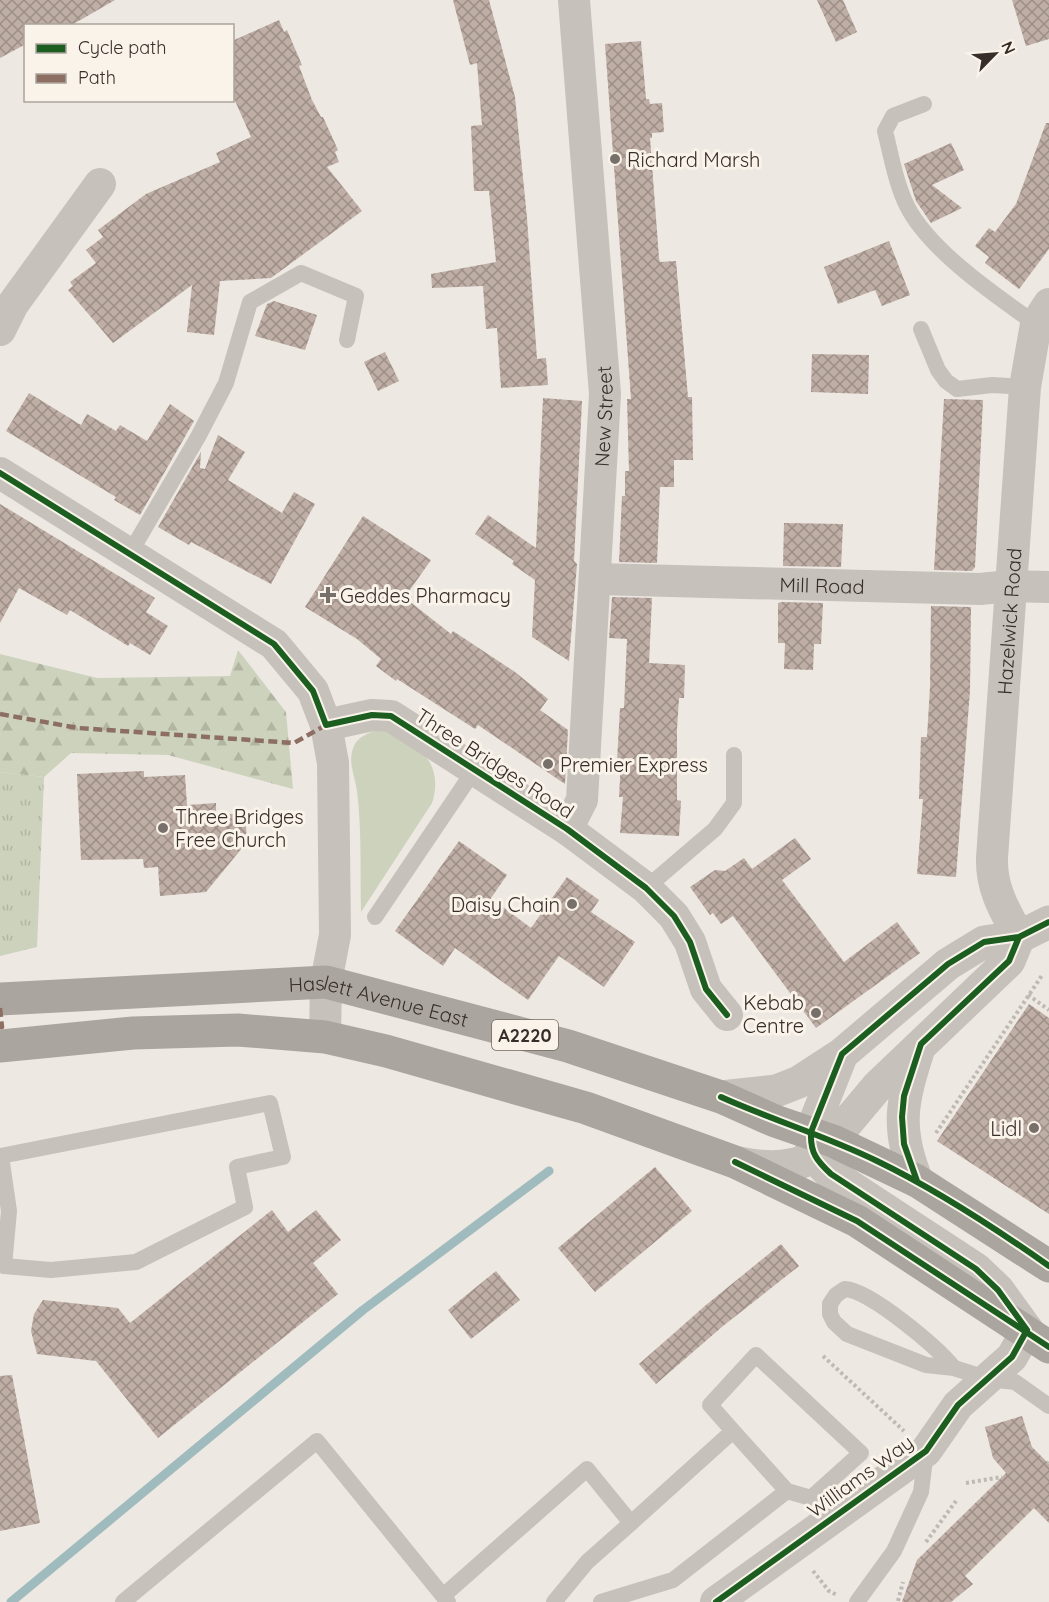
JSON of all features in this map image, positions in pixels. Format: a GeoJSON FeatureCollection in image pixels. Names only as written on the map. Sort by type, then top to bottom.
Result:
{"type":"FeatureCollection","features":[{"type":"Feature","properties":{"kind":"main road","name":"Haslett Avenue East"},"geometry":{"type":"LineString","coordinates":[[0,999],[326,982],[568,1046],[721,1097],[820,1144],[917,1181],[1049,1266]]}},
{"type":"Feature","properties":{"kind":"main road"},"geometry":{"type":"LineString","coordinates":[[0,1046],[134,1033],[238,1030],[325,1037],[386,1051],[586,1108],[735,1162],[857,1221],[1038,1339]]}},
{"type":"Feature","properties":{"kind":"street","name":"New Street"},"geometry":{"type":"LineString","coordinates":[[567,829],[582,800],[605,394],[574,0]]}},
{"type":"Feature","properties":{"kind":"street"},"geometry":{"type":"LineString","coordinates":[[0,330],[13,304],[100,184]]}},
{"type":"Feature","properties":{"kind":"street","name":"Hazelwick Road"},"geometry":{"type":"LineString","coordinates":[[1019,937],[997,895],[991,877],[1025,387],[1042,314]]}},
{"type":"Feature","properties":{"kind":"street"},"geometry":{"type":"LineString","coordinates":[[0,473],[274,644],[314,691],[326,725],[333,762],[335,935],[326,982],[325,1037]]}},
{"type":"Feature","properties":{"kind":"street","name":"Mill Road"},"geometry":{"type":"LineString","coordinates":[[596,579],[980,590],[1010,585],[1049,587]]}},
{"type":"Feature","properties":{"kind":"street","name":"Three Bridges Road"},"geometry":{"type":"LineString","coordinates":[[326,725],[372,715],[392,716],[567,829],[646,888],[674,916],[690,942],[706,989],[727,1014]]}},
{"type":"Feature","properties":{"kind":"street"},"geometry":{"type":"LineString","coordinates":[[721,1097],[776,1091],[800,1082],[842,1054],[948,964],[984,942],[1019,937],[1049,922]]}},
{"type":"Feature","properties":{"kind":"street"},"geometry":{"type":"LineString","coordinates":[[735,1162],[768,1169],[820,1144],[921,1044],[1009,962],[1019,937]]}},
{"type":"Feature","properties":{"kind":"street"},"geometry":{"type":"LineString","coordinates":[[917,1181],[904,1144],[902,1117],[904,1096],[921,1044]]}},
{"type":"Feature","properties":{"kind":"street"},"geometry":{"type":"LineString","coordinates":[[820,1144],[842,1054]]}},
{"type":"Feature","properties":{"kind":"street","name":"Haslett Avenue East"},"geometry":{"type":"LineString","coordinates":[[820,1144],[831,1174],[976,1269],[998,1290],[1038,1339]]}},
{"type":"Feature","properties":{"kind":"street","name":"Williams Way"},"geometry":{"type":"LineString","coordinates":[[716,1602],[926,1451],[958,1405],[1012,1357],[1038,1339]]}},
{"type":"Feature","properties":{"kind":"lane"},"geometry":{"type":"LineString","coordinates":[[924,104],[893,116],[885,131],[906,205],[921,229],[974,278],[1042,314]]}},
{"type":"Feature","properties":{"kind":"lane"},"geometry":{"type":"LineString","coordinates":[[130,554],[198,437],[226,383],[250,302],[302,273],[329,282],[356,296],[347,340]]}},
{"type":"Feature","properties":{"kind":"lane"},"geometry":{"type":"LineString","coordinates":[[921,329],[938,370],[946,381],[957,388],[992,385],[1025,387]]}},
{"type":"Feature","properties":{"kind":"lane"},"geometry":{"type":"LineString","coordinates":[[646,888],[715,828],[734,803],[734,755]]}},
{"type":"Feature","properties":{"kind":"lane"},"geometry":{"type":"LineString","coordinates":[[375,917],[475,770]]}},
{"type":"Feature","properties":{"kind":"lane"},"geometry":{"type":"LineString","coordinates":[[270,1103],[283,1157],[237,1167],[246,1207],[136,1262],[51,1270],[2,1269],[9,1211],[1,1156],[270,1103]]}},
{"type":"Feature","properties":{"kind":"lane"},"geometry":{"type":"LineString","coordinates":[[954,1368],[940,1351],[863,1294],[845,1289],[836,1294],[830,1304],[830,1314],[834,1323],[847,1334],[926,1365],[954,1368],[989,1379],[1015,1382],[1049,1406]]}},
{"type":"Feature","properties":{"kind":"lane"},"geometry":{"type":"LineString","coordinates":[[756,1355],[861,1453],[811,1498],[787,1491],[733,1431],[710,1405],[756,1355]]}},
{"type":"Feature","properties":{"kind":"lane"},"geometry":{"type":"LineString","coordinates":[[554,1602],[587,1562],[733,1431]]}},
{"type":"Feature","properties":{"kind":"lane"},"geometry":{"type":"LineString","coordinates":[[123,1602],[317,1441],[446,1599],[587,1469],[631,1523]]}},
{"type":"Feature","properties":{"kind":"lane"},"geometry":{"type":"LineString","coordinates":[[857,1602],[894,1551],[921,1492],[926,1451]]}},
{"type":"Feature","properties":{"kind":"lane"},"geometry":{"type":"LineString","coordinates":[[601,1602],[673,1580],[787,1491]]}},
{"type":"Feature","properties":{"kind":"path"},"geometry":{"type":"LineString","coordinates":[[933,1137],[1043,974],[1049,978]]}},
{"type":"Feature","properties":{"kind":"path"},"geometry":{"type":"LineString","coordinates":[[1028,995],[1049,1010]]}},
{"type":"Feature","properties":{"kind":"path"},"geometry":{"type":"LineString","coordinates":[[823,1356],[926,1451],[966,1483],[1002,1477]]}},
{"type":"Feature","properties":{"kind":"path"},"geometry":{"type":"LineString","coordinates":[[956,1501],[966,1483]]}},
{"type":"Feature","properties":{"kind":"path"},"geometry":{"type":"LineString","coordinates":[[809,1567],[829,1591]]}},
{"type":"Feature","properties":{"kind":"green space"},"geometry":{"type":"Polygon","coordinates":[[[238,650],[286,712],[293,789],[168,755],[71,753],[44,777],[0,772],[0,654],[97,678],[230,676],[238,650]]]}},
{"type":"Feature","properties":{"kind":"green space"},"geometry":{"type":"Polygon","coordinates":[[[380,729],[406,739],[425,755],[435,776],[435,789],[432,803],[361,912],[360,821],[351,758],[358,740],[380,729]]]}},
{"type":"Feature","properties":{"kind":"green space"},"geometry":{"type":"Polygon","coordinates":[[[0,772],[44,777],[37,947],[0,956],[0,772]]]}},
{"type":"Feature","properties":{"kind":"building"},"geometry":{"type":"Polygon","coordinates":[[[0,0],[115,0],[73,24],[24,24],[24,45],[0,58],[0,0]]]}},
{"type":"Feature","properties":{"kind":"building"},"geometry":{"type":"Polygon","coordinates":[[[453,0],[489,0],[515,97],[527,218],[537,359],[546,358],[548,385],[501,388],[497,328],[486,329],[483,286],[432,288],[431,274],[496,262],[489,191],[474,191],[471,126],[482,125],[477,63],[470,65],[453,0]]]}},
{"type":"Feature","properties":{"kind":"building"},"geometry":{"type":"Polygon","coordinates":[[[817,0],[843,0],[857,32],[836,42],[817,0]]]}},
{"type":"Feature","properties":{"kind":"building"},"geometry":{"type":"Polygon","coordinates":[[[1012,0],[1049,0],[1049,39],[1026,46],[1012,0]]]}},
{"type":"Feature","properties":{"kind":"building"},"geometry":{"type":"Polygon","coordinates":[[[279,20],[284,32],[287,30],[302,65],[299,66],[312,100],[323,117],[338,150],[335,152],[339,162],[327,167],[362,211],[271,278],[220,281],[214,335],[187,332],[192,285],[113,343],[68,290],[73,286],[70,282],[96,263],[86,250],[103,237],[98,230],[146,194],[220,162],[216,153],[251,137],[234,99],[234,40],[279,20]]]}},
{"type":"Feature","properties":{"kind":"building"},"geometry":{"type":"Polygon","coordinates":[[[641,41],[646,99],[649,99],[650,104],[662,103],[664,132],[652,133],[652,138],[650,138],[659,258],[660,262],[676,261],[688,397],[692,397],[693,460],[674,460],[674,487],[660,487],[657,563],[619,562],[622,496],[625,496],[625,471],[629,471],[627,399],[631,399],[605,44],[641,41]]]}},
{"type":"Feature","properties":{"kind":"building"},"geometry":{"type":"Polygon","coordinates":[[[1046,123],[1049,123],[1049,249],[1019,289],[985,263],[989,257],[975,246],[989,228],[995,232],[1016,204],[1046,123]]]}},
{"type":"Feature","properties":{"kind":"building"},"geometry":{"type":"Polygon","coordinates":[[[951,143],[964,170],[932,185],[962,208],[931,223],[916,201],[904,164],[951,143]]]}},
{"type":"Feature","properties":{"kind":"building"},"geometry":{"type":"Polygon","coordinates":[[[889,241],[910,295],[882,306],[875,290],[838,304],[824,267],[889,241]]]}},
{"type":"Feature","properties":{"kind":"building"},"geometry":{"type":"Polygon","coordinates":[[[274,301],[317,315],[305,350],[255,336],[267,304],[274,301]]]}},
{"type":"Feature","properties":{"kind":"building"},"geometry":{"type":"Polygon","coordinates":[[[385,352],[399,381],[378,391],[364,362],[385,352]]]}},
{"type":"Feature","properties":{"kind":"building"},"geometry":{"type":"Polygon","coordinates":[[[812,354],[869,355],[868,394],[811,392],[812,354]]]}},
{"type":"Feature","properties":{"kind":"building"},"geometry":{"type":"Polygon","coordinates":[[[29,393],[81,425],[87,414],[116,431],[120,425],[147,441],[170,404],[194,421],[140,515],[114,500],[116,497],[6,431],[29,393]]]}},
{"type":"Feature","properties":{"kind":"building"},"geometry":{"type":"Polygon","coordinates":[[[543,398],[582,401],[574,561],[577,564],[569,661],[532,637],[535,580],[512,564],[514,561],[475,534],[488,515],[536,548],[543,398]]]}},
{"type":"Feature","properties":{"kind":"building"},"geometry":{"type":"Polygon","coordinates":[[[944,399],[983,400],[975,567],[972,571],[934,570],[944,399]]]}},
{"type":"Feature","properties":{"kind":"building"},"geometry":{"type":"Polygon","coordinates":[[[218,435],[245,452],[228,480],[282,513],[294,492],[315,504],[271,584],[191,542],[189,545],[158,527],[201,452],[200,468],[205,469],[218,435]]]}},
{"type":"Feature","properties":{"kind":"building"},"geometry":{"type":"Polygon","coordinates":[[[0,504],[155,598],[146,612],[168,626],[150,655],[130,643],[128,646],[70,610],[67,615],[19,588],[0,623],[0,504]]]}},
{"type":"Feature","properties":{"kind":"building"},"geometry":{"type":"Polygon","coordinates":[[[363,516],[431,560],[407,594],[412,597],[409,601],[451,634],[453,631],[515,672],[548,699],[540,710],[568,730],[565,784],[478,725],[475,729],[397,679],[396,681],[376,666],[381,659],[357,639],[305,607],[363,516]]]}},
{"type":"Feature","properties":{"kind":"building"},"geometry":{"type":"Polygon","coordinates":[[[784,523],[843,524],[841,567],[783,566],[784,523]]]}},
{"type":"Feature","properties":{"kind":"building"},"geometry":{"type":"Polygon","coordinates":[[[612,597],[652,598],[649,663],[685,665],[684,698],[679,698],[677,729],[677,800],[681,801],[679,836],[620,833],[623,797],[619,797],[621,761],[617,761],[620,708],[624,708],[627,639],[609,638],[612,597]]]}},
{"type":"Feature","properties":{"kind":"building"},"geometry":{"type":"Polygon","coordinates":[[[778,603],[823,603],[821,644],[814,644],[813,670],[784,669],[785,643],[778,643],[778,603]]]}},
{"type":"Feature","properties":{"kind":"building"},"geometry":{"type":"Polygon","coordinates":[[[931,606],[971,607],[970,690],[956,877],[917,874],[923,799],[919,799],[921,737],[927,737],[930,687],[931,606]]]}},
{"type":"Feature","properties":{"kind":"building","name":"Three Bridges Free Church"},"geometry":{"type":"Polygon","coordinates":[[[144,771],[144,777],[185,775],[187,805],[216,803],[216,815],[245,813],[247,842],[206,892],[160,896],[158,867],[144,868],[143,859],[81,860],[77,774],[144,771]]]}},
{"type":"Feature","properties":{"kind":"building"},"geometry":{"type":"Polygon","coordinates":[[[795,838],[811,859],[782,880],[844,962],[897,922],[920,953],[816,1028],[733,916],[721,924],[713,913],[710,915],[690,887],[715,870],[725,871],[744,858],[752,869],[795,838]]]}},
{"type":"Feature","properties":{"kind":"building"},"geometry":{"type":"Polygon","coordinates":[[[459,841],[507,875],[491,898],[531,928],[567,877],[599,900],[591,912],[635,942],[604,987],[559,956],[528,1000],[455,948],[443,966],[395,931],[459,841]]]}},
{"type":"Feature","properties":{"kind":"building"},"geometry":{"type":"Polygon","coordinates":[[[1029,1004],[1049,1018],[1049,1214],[937,1141],[1029,1004]]]}},
{"type":"Feature","properties":{"kind":"building"},"geometry":{"type":"Polygon","coordinates":[[[655,1167],[692,1211],[595,1292],[558,1248],[655,1167]]]}},
{"type":"Feature","properties":{"kind":"building"},"geometry":{"type":"Polygon","coordinates":[[[272,1210],[288,1232],[316,1210],[341,1240],[313,1263],[338,1294],[158,1438],[96,1361],[37,1354],[31,1331],[34,1314],[43,1300],[118,1308],[130,1323],[272,1210]]]}},
{"type":"Feature","properties":{"kind":"building"},"geometry":{"type":"Polygon","coordinates":[[[781,1244],[799,1266],[723,1326],[656,1384],[639,1364],[706,1305],[781,1244]]]}},
{"type":"Feature","properties":{"kind":"building"},"geometry":{"type":"Polygon","coordinates":[[[496,1271],[520,1300],[471,1339],[448,1310],[496,1271]]]}},
{"type":"Feature","properties":{"kind":"building"},"geometry":{"type":"Polygon","coordinates":[[[12,1375],[40,1523],[0,1531],[0,1376],[12,1375]]]}},
{"type":"Feature","properties":{"kind":"building"},"geometry":{"type":"Polygon","coordinates":[[[1022,1416],[1032,1447],[1049,1464],[1049,1523],[1034,1508],[965,1576],[973,1584],[951,1602],[902,1602],[917,1560],[1006,1473],[993,1458],[985,1427],[1022,1416]]]}},
{"type":"Feature","properties":{"kind":"waterway"},"geometry":{"type":"LineString","coordinates":[[11,1602],[363,1310],[549,1171]]}},
{"type":"Feature","properties":{"kind":"marked path"},"geometry":{"type":"LineString","coordinates":[[0,714],[78,728],[294,743],[326,725]]}},
{"type":"Feature","properties":{"kind":"marked path"},"geometry":{"type":"LineString","coordinates":[[0,1008],[2,1027],[0,1027]]}},
{"type":"Feature","properties":{"kind":"cycle path"},"geometry":{"type":"LineString","coordinates":[[0,473],[274,644],[313,691],[326,725],[372,715],[391,716],[567,829],[646,888],[674,916],[690,942],[706,989],[727,1015]]}},
{"type":"Feature","properties":{"kind":"cycle path"},"geometry":{"type":"LineString","coordinates":[[1027,1330],[998,1290],[976,1269],[831,1174],[815,1156],[811,1132],[842,1054],[948,964],[984,942],[1019,937],[1049,922]]}},
{"type":"Feature","properties":{"kind":"cycle path"},"geometry":{"type":"LineString","coordinates":[[917,1181],[904,1144],[902,1117],[904,1096],[921,1044],[1009,961],[1019,937]]}},
{"type":"Feature","properties":{"kind":"cycle path"},"geometry":{"type":"LineString","coordinates":[[721,1097],[838,1144],[899,1172],[965,1210],[1049,1266]]}},
{"type":"Feature","properties":{"kind":"cycle path"},"geometry":{"type":"LineString","coordinates":[[735,1162],[857,1221],[1049,1347]]}},
{"type":"Feature","properties":{"kind":"cycle path"},"geometry":{"type":"LineString","coordinates":[[716,1602],[926,1451],[958,1405],[1012,1357],[1027,1330]]}},
{"type":"Feature","properties":{"kind":"place","name":"Richard Marsh"},"geometry":{"type":"Point","coordinates":[615,159]}},
{"type":"Feature","properties":{"kind":"place","name":"Geddes Pharmacy"},"geometry":{"type":"Point","coordinates":[328,595]}},
{"type":"Feature","properties":{"kind":"place","name":"Premier Express"},"geometry":{"type":"Point","coordinates":[548,764]}},
{"type":"Feature","properties":{"kind":"place","name":"Three Bridges Free Church"},"geometry":{"type":"Point","coordinates":[163,828]}},
{"type":"Feature","properties":{"kind":"place","name":"Daisy Chain"},"geometry":{"type":"Point","coordinates":[572,904]}},
{"type":"Feature","properties":{"kind":"place","name":"Kebab Centre"},"geometry":{"type":"Point","coordinates":[816,1013]}},
{"type":"Feature","properties":{"kind":"place","name":"Lidl"},"geometry":{"type":"Point","coordinates":[1034,1128]}}]}
